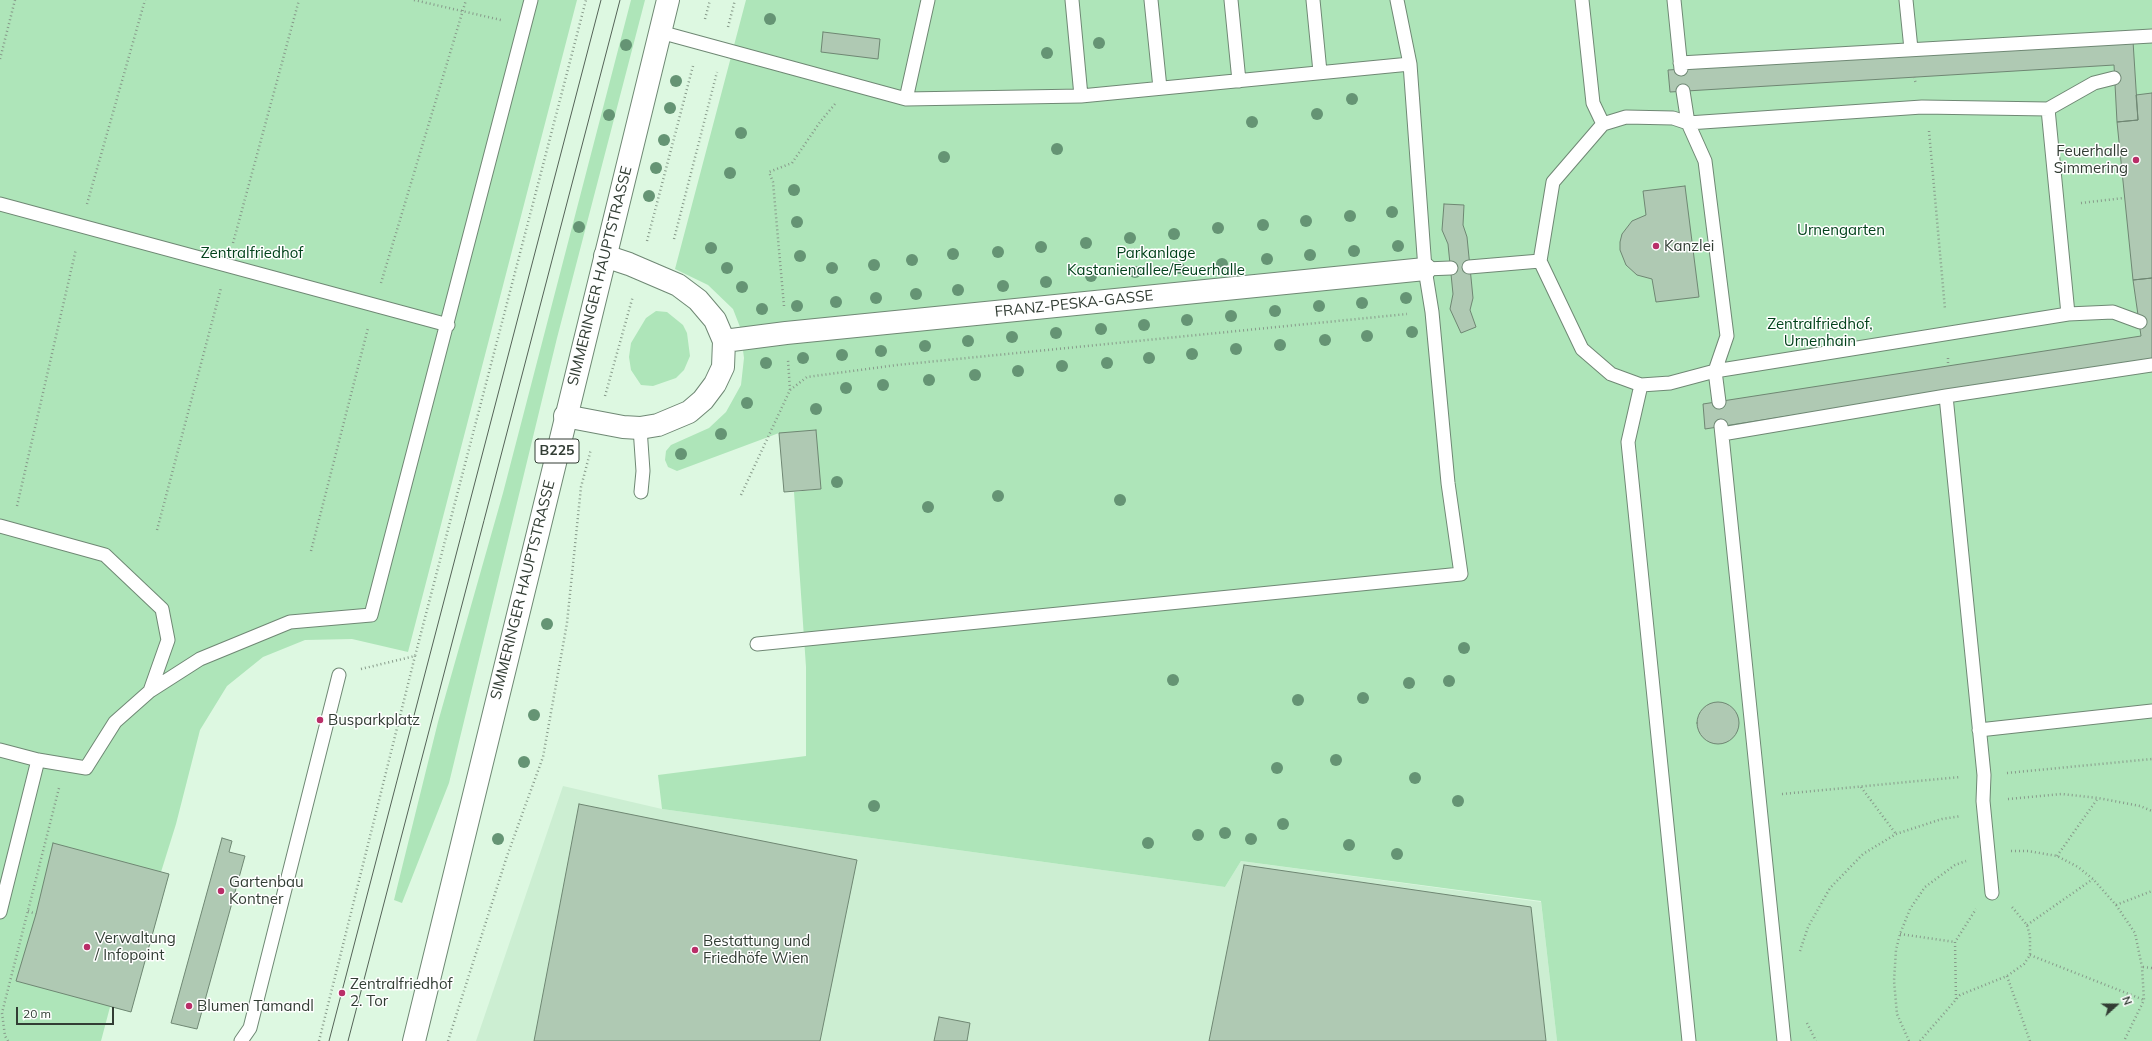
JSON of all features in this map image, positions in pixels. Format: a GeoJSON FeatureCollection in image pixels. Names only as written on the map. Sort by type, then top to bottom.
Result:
{"type":"FeatureCollection","features":[{"type":"Feature","properties":{"kind":"street","name":"SIMMERINGER HAUPTSTRASSE"},"geometry":{"type":"LineString","coordinates":[[414,1041],[565,416],[668,0]]}},
{"type":"Feature","properties":{"kind":"street"},"geometry":{"type":"LineString","coordinates":[[565,416],[598,423],[640,428],[672,420],[690,412],[703,400],[715,384],[724,367],[724,341],[715,320],[698,300],[678,285],[605,256]]}},
{"type":"Feature","properties":{"kind":"street","name":"FRANZ-PESKA-GASSE"},"geometry":{"type":"LineString","coordinates":[[724,341],[786,333],[1425,269]]}},
{"type":"Feature","properties":{"kind":"lane"},"geometry":{"type":"LineString","coordinates":[[0,750],[38,760],[86,768],[115,722],[150,691],[200,659],[290,622],[371,615],[448,325],[531,0]]}},
{"type":"Feature","properties":{"kind":"lane"},"geometry":{"type":"LineString","coordinates":[[906,99],[928,0]]}},
{"type":"Feature","properties":{"kind":"lane"},"geometry":{"type":"LineString","coordinates":[[1072,0],[1082,96]]}},
{"type":"Feature","properties":{"kind":"lane"},"geometry":{"type":"LineString","coordinates":[[1151,0],[1160,88]]}},
{"type":"Feature","properties":{"kind":"lane"},"geometry":{"type":"LineString","coordinates":[[1231,0],[1239,81]]}},
{"type":"Feature","properties":{"kind":"lane"},"geometry":{"type":"LineString","coordinates":[[1313,0],[1320,72]]}},
{"type":"Feature","properties":{"kind":"lane"},"geometry":{"type":"LineString","coordinates":[[757,644],[1461,574],[1448,483],[1432,312],[1425,269],[1410,64],[1397,0]]}},
{"type":"Feature","properties":{"kind":"lane"},"geometry":{"type":"LineString","coordinates":[[1582,0],[1593,103],[1603,124]]}},
{"type":"Feature","properties":{"kind":"lane"},"geometry":{"type":"LineString","coordinates":[[1674,0],[1680,66],[1911,49],[2152,36]]}},
{"type":"Feature","properties":{"kind":"lane"},"geometry":{"type":"LineString","coordinates":[[1906,0],[1911,49]]}},
{"type":"Feature","properties":{"kind":"lane"},"geometry":{"type":"LineString","coordinates":[[660,32],[906,99],[1082,96],[1410,64]]}},
{"type":"Feature","properties":{"kind":"lane"},"geometry":{"type":"LineString","coordinates":[[2114,78],[2094,83],[2048,109],[1922,107],[1688,123],[1673,118],[1626,117],[1603,124],[1553,182],[1540,261],[1582,349],[1611,374],[1641,385],[1670,383],[1716,371],[2068,314],[2113,312],[2140,322]]}},
{"type":"Feature","properties":{"kind":"lane"},"geometry":{"type":"LineString","coordinates":[[1683,91],[1688,123],[1704,161],[1727,336],[1716,371],[1719,402]]}},
{"type":"Feature","properties":{"kind":"lane"},"geometry":{"type":"LineString","coordinates":[[2048,109],[2068,314]]}},
{"type":"Feature","properties":{"kind":"lane"},"geometry":{"type":"LineString","coordinates":[[0,204],[448,325]]}},
{"type":"Feature","properties":{"kind":"lane"},"geometry":{"type":"LineString","coordinates":[[1470,267],[1540,261]]}},
{"type":"Feature","properties":{"kind":"lane"},"geometry":{"type":"LineString","coordinates":[[1425,269],[1451,268]]}},
{"type":"Feature","properties":{"kind":"lane"},"geometry":{"type":"LineString","coordinates":[[1784,1041],[1722,430],[2152,365]]}},
{"type":"Feature","properties":{"kind":"lane"},"geometry":{"type":"LineString","coordinates":[[1641,385],[1628,442],[1689,1041]]}},
{"type":"Feature","properties":{"kind":"lane"},"geometry":{"type":"LineString","coordinates":[[1946,396],[1984,775],[1984,806],[1992,893]]}},
{"type":"Feature","properties":{"kind":"lane"},"geometry":{"type":"LineString","coordinates":[[640,428],[643,471],[641,492]]}},
{"type":"Feature","properties":{"kind":"lane"},"geometry":{"type":"LineString","coordinates":[[6,528],[105,555],[162,609],[168,640],[150,691]]}},
{"type":"Feature","properties":{"kind":"lane"},"geometry":{"type":"LineString","coordinates":[[241,1041],[250,1028],[339,675]]}},
{"type":"Feature","properties":{"kind":"lane"},"geometry":{"type":"LineString","coordinates":[[1979,730],[2152,711]]}},
{"type":"Feature","properties":{"kind":"lane"},"geometry":{"type":"LineString","coordinates":[[0,912],[38,760]]}},
{"type":"Feature","properties":{"kind":"path"},"geometry":{"type":"LineString","coordinates":[[0,59],[15,0]]}},
{"type":"Feature","properties":{"kind":"path"},"geometry":{"type":"LineString","coordinates":[[6,528],[81,226],[145,0]]}},
{"type":"Feature","properties":{"kind":"path"},"geometry":{"type":"LineString","coordinates":[[414,0],[525,26]]}},
{"type":"Feature","properties":{"kind":"path"},"geometry":{"type":"LineString","coordinates":[[312,551],[374,305],[466,0]]}},
{"type":"Feature","properties":{"kind":"path"},"geometry":{"type":"LineString","coordinates":[[319,1041],[415,656],[586,0]]}},
{"type":"Feature","properties":{"kind":"path"},"geometry":{"type":"LineString","coordinates":[[448,1041],[507,856],[543,758],[567,622],[581,487],[640,270],[710,0]]}},
{"type":"Feature","properties":{"kind":"path"},"geometry":{"type":"LineString","coordinates":[[674,240],[735,0]]}},
{"type":"Feature","properties":{"kind":"path"},"geometry":{"type":"LineString","coordinates":[[1914,77],[1929,128],[1947,333]]}},
{"type":"Feature","properties":{"kind":"path"},"geometry":{"type":"LineString","coordinates":[[769,172],[792,163],[820,122],[852,85]]}},
{"type":"Feature","properties":{"kind":"path"},"geometry":{"type":"LineString","coordinates":[[2089,202],[2124,198]]}},
{"type":"Feature","properties":{"kind":"path"},"geometry":{"type":"LineString","coordinates":[[790,390],[807,377],[897,365],[1432,312]]}},
{"type":"Feature","properties":{"kind":"path"},"geometry":{"type":"LineString","coordinates":[[339,675],[415,656]]}},
{"type":"Feature","properties":{"kind":"path"},"geometry":{"type":"LineString","coordinates":[[1759,796],[2152,759]]}},
{"type":"Feature","properties":{"kind":"path"},"geometry":{"type":"LineString","coordinates":[[8,1041],[5,1036],[2,1013],[65,765]]}},
{"type":"Feature","properties":{"kind":"path"},"geometry":{"type":"LineString","coordinates":[[1860,786],[1896,834]]}},
{"type":"Feature","properties":{"kind":"path"},"geometry":{"type":"LineString","coordinates":[[1798,956],[1808,928],[1830,888],[1863,854],[1896,834],[1984,806],[2062,794],[2098,798],[2140,806],[2152,811]]}},
{"type":"Feature","properties":{"kind":"path"},"geometry":{"type":"LineString","coordinates":[[2057,856],[2098,798]]}},
{"type":"Feature","properties":{"kind":"path"},"geometry":{"type":"LineString","coordinates":[[1909,1041],[1897,1014],[1894,982],[1896,950],[1900,934],[1910,909],[1925,888],[1955,865],[1989,852],[2028,851],[2057,856],[2078,867],[2093,879],[2116,905],[2135,933],[2142,967],[2144,1000],[2124,1041]]}},
{"type":"Feature","properties":{"kind":"path"},"geometry":{"type":"LineString","coordinates":[[2027,925],[2093,879]]}},
{"type":"Feature","properties":{"kind":"path"},"geometry":{"type":"LineString","coordinates":[[2116,905],[2152,891]]}},
{"type":"Feature","properties":{"kind":"path"},"geometry":{"type":"LineString","coordinates":[[1920,1041],[1960,995],[2007,976],[2024,964],[2030,955],[2030,936],[2027,925],[2010,904],[1992,893],[1980,902],[1955,942],[1956,999]]}},
{"type":"Feature","properties":{"kind":"path"},"geometry":{"type":"LineString","coordinates":[[28,912],[36,914]]}},
{"type":"Feature","properties":{"kind":"path"},"geometry":{"type":"LineString","coordinates":[[1900,934],[1955,942]]}},
{"type":"Feature","properties":{"kind":"path"},"geometry":{"type":"LineString","coordinates":[[2030,955],[2144,1000]]}},
{"type":"Feature","properties":{"kind":"path"},"geometry":{"type":"LineString","coordinates":[[2142,967],[2152,968]]}},
{"type":"Feature","properties":{"kind":"path"},"geometry":{"type":"LineString","coordinates":[[2007,976],[2030,1041]]}},
{"type":"Feature","properties":{"kind":"path"},"geometry":{"type":"LineString","coordinates":[[1804,1016],[1816,1041]]}},
{"type":"Feature","properties":{"kind":"shaded area"},"geometry":{"type":"Polygon","coordinates":[[[563,786],[662,809],[1225,887],[1241,861],[1541,902],[1557,1041],[476,1041],[563,786]]]}},
{"type":"Feature","properties":{"kind":"green space","name":"Zentralfriedhof"},"geometry":{"type":"Polygon","coordinates":[[[0,0],[577,0],[408,652],[352,639],[305,640],[263,657],[227,686],[200,730],[176,824],[161,872],[169,874],[131,1012],[110,1007],[101,1041],[0,1041],[0,0]]]}},
{"type":"Feature","properties":{"kind":"green space"},"geometry":{"type":"Polygon","coordinates":[[[631,0],[645,0],[557,338],[449,783],[402,903],[394,900],[438,722],[503,493],[631,0]]]}},
{"type":"Feature","properties":{"kind":"green space"},"geometry":{"type":"Polygon","coordinates":[[[746,0],[2152,0],[2152,1041],[1557,1041],[1541,901],[1241,861],[1225,887],[662,809],[658,775],[806,756],[806,667],[794,492],[821,489],[779,433],[677,471],[668,467],[665,460],[666,451],[671,445],[709,428],[726,412],[741,385],[744,358],[740,327],[733,309],[708,285],[675,269],[746,0]]]}},
{"type":"Feature","properties":{"kind":"green space"},"geometry":{"type":"Polygon","coordinates":[[[656,311],[667,312],[683,325],[687,333],[690,356],[684,370],[676,378],[653,386],[641,385],[631,370],[629,357],[631,343],[646,318],[656,311]]]}},
{"type":"Feature","properties":{"kind":"building"},"geometry":{"type":"Polygon","coordinates":[[[823,32],[880,39],[878,59],[821,52],[823,32]]]}},
{"type":"Feature","properties":{"kind":"building"},"geometry":{"type":"Polygon","coordinates":[[[2133,41],[2138,120],[2117,122],[2114,65],[1670,92],[1668,70],[2133,41]]]}},
{"type":"Feature","properties":{"kind":"building","name":"Feuerhalle Simmering"},"geometry":{"type":"Polygon","coordinates":[[[2152,93],[2152,278],[2133,280],[2117,122],[2138,120],[2136,95],[2152,93]]]}},
{"type":"Feature","properties":{"kind":"building","name":"Kanzlei"},"geometry":{"type":"Polygon","coordinates":[[[1685,186],[1699,297],[1656,302],[1652,279],[1637,275],[1626,265],[1620,250],[1622,234],[1632,221],[1646,215],[1643,191],[1685,186]]]}},
{"type":"Feature","properties":{"kind":"building"},"geometry":{"type":"Polygon","coordinates":[[[1444,204],[1464,205],[1463,225],[1467,237],[1473,298],[1470,310],[1476,327],[1461,333],[1450,309],[1453,294],[1448,244],[1442,230],[1444,204]]]}},
{"type":"Feature","properties":{"kind":"building"},"geometry":{"type":"Polygon","coordinates":[[[2152,278],[2152,359],[1705,429],[1703,404],[2141,336],[2133,280],[2152,278]]]}},
{"type":"Feature","properties":{"kind":"building"},"geometry":{"type":"Polygon","coordinates":[[[816,430],[821,489],[784,492],[779,433],[816,430]]]}},
{"type":"Feature","properties":{"kind":"building"},"geometry":{"type":"Polygon","coordinates":[[[1718,702],[1733,708],[1739,723],[1733,738],[1718,744],[1703,738],[1697,723],[1703,708],[1718,702]]]}},
{"type":"Feature","properties":{"kind":"building","name":"Bestattung und Friedhöfe Wien"},"geometry":{"type":"Polygon","coordinates":[[[579,804],[857,860],[820,1041],[534,1041],[579,804]]]}},
{"type":"Feature","properties":{"kind":"building"},"geometry":{"type":"Polygon","coordinates":[[[222,838],[232,841],[229,852],[245,856],[197,1029],[171,1023],[222,838]]]}},
{"type":"Feature","properties":{"kind":"building","name":"Verwaltung / Infopoint"},"geometry":{"type":"Polygon","coordinates":[[[53,843],[169,874],[131,1012],[16,981],[36,914],[53,843]]]}},
{"type":"Feature","properties":{"kind":"building"},"geometry":{"type":"Polygon","coordinates":[[[1244,865],[1531,907],[1546,1041],[1209,1041],[1244,865]]]}},
{"type":"Feature","properties":{"kind":"building"},"geometry":{"type":"Polygon","coordinates":[[[939,1017],[970,1023],[967,1041],[934,1041],[939,1017]]]}},
{"type":"Feature","properties":{"kind":"tram line"},"geometry":{"type":"LineString","coordinates":[[329,1041],[601,0]]}},
{"type":"Feature","properties":{"kind":"tram line"},"geometry":{"type":"LineString","coordinates":[[348,1041],[620,0]]}},
{"type":"Feature","properties":{"kind":"place","name":"Feuerhalle Simmering"},"geometry":{"type":"Point","coordinates":[2136,160]}},
{"type":"Feature","properties":{"kind":"place","name":"Kanzlei"},"geometry":{"type":"Point","coordinates":[1656,246]}},
{"type":"Feature","properties":{"kind":"place","name":"Busparkplatz"},"geometry":{"type":"Point","coordinates":[320,720]}},
{"type":"Feature","properties":{"kind":"place","name":"Gartenbau Kontner"},"geometry":{"type":"Point","coordinates":[221,891]}},
{"type":"Feature","properties":{"kind":"place","name":"Verwaltung / Infopoint"},"geometry":{"type":"Point","coordinates":[87,947]}},
{"type":"Feature","properties":{"kind":"place","name":"Bestattung und Friedhöfe Wien"},"geometry":{"type":"Point","coordinates":[695,950]}},
{"type":"Feature","properties":{"kind":"place","name":"Zentralfriedhof 2. Tor"},"geometry":{"type":"Point","coordinates":[342,993]}},
{"type":"Feature","properties":{"kind":"place","name":"Blumen Tamandl"},"geometry":{"type":"Point","coordinates":[189,1006]}},
{"type":"Feature","properties":{"kind":"park label","name":"Urnengarten"},"geometry":{"type":"Point","coordinates":[1841,230]}},
{"type":"Feature","properties":{"kind":"park label","name":"Parkanlage Kastanienallee/Feuerhalle"},"geometry":{"type":"Point","coordinates":[1156,262]}},
{"type":"Feature","properties":{"kind":"park label","name":"Zentralfriedhof, Urnenhain"},"geometry":{"type":"Point","coordinates":[1820,332]}}]}
